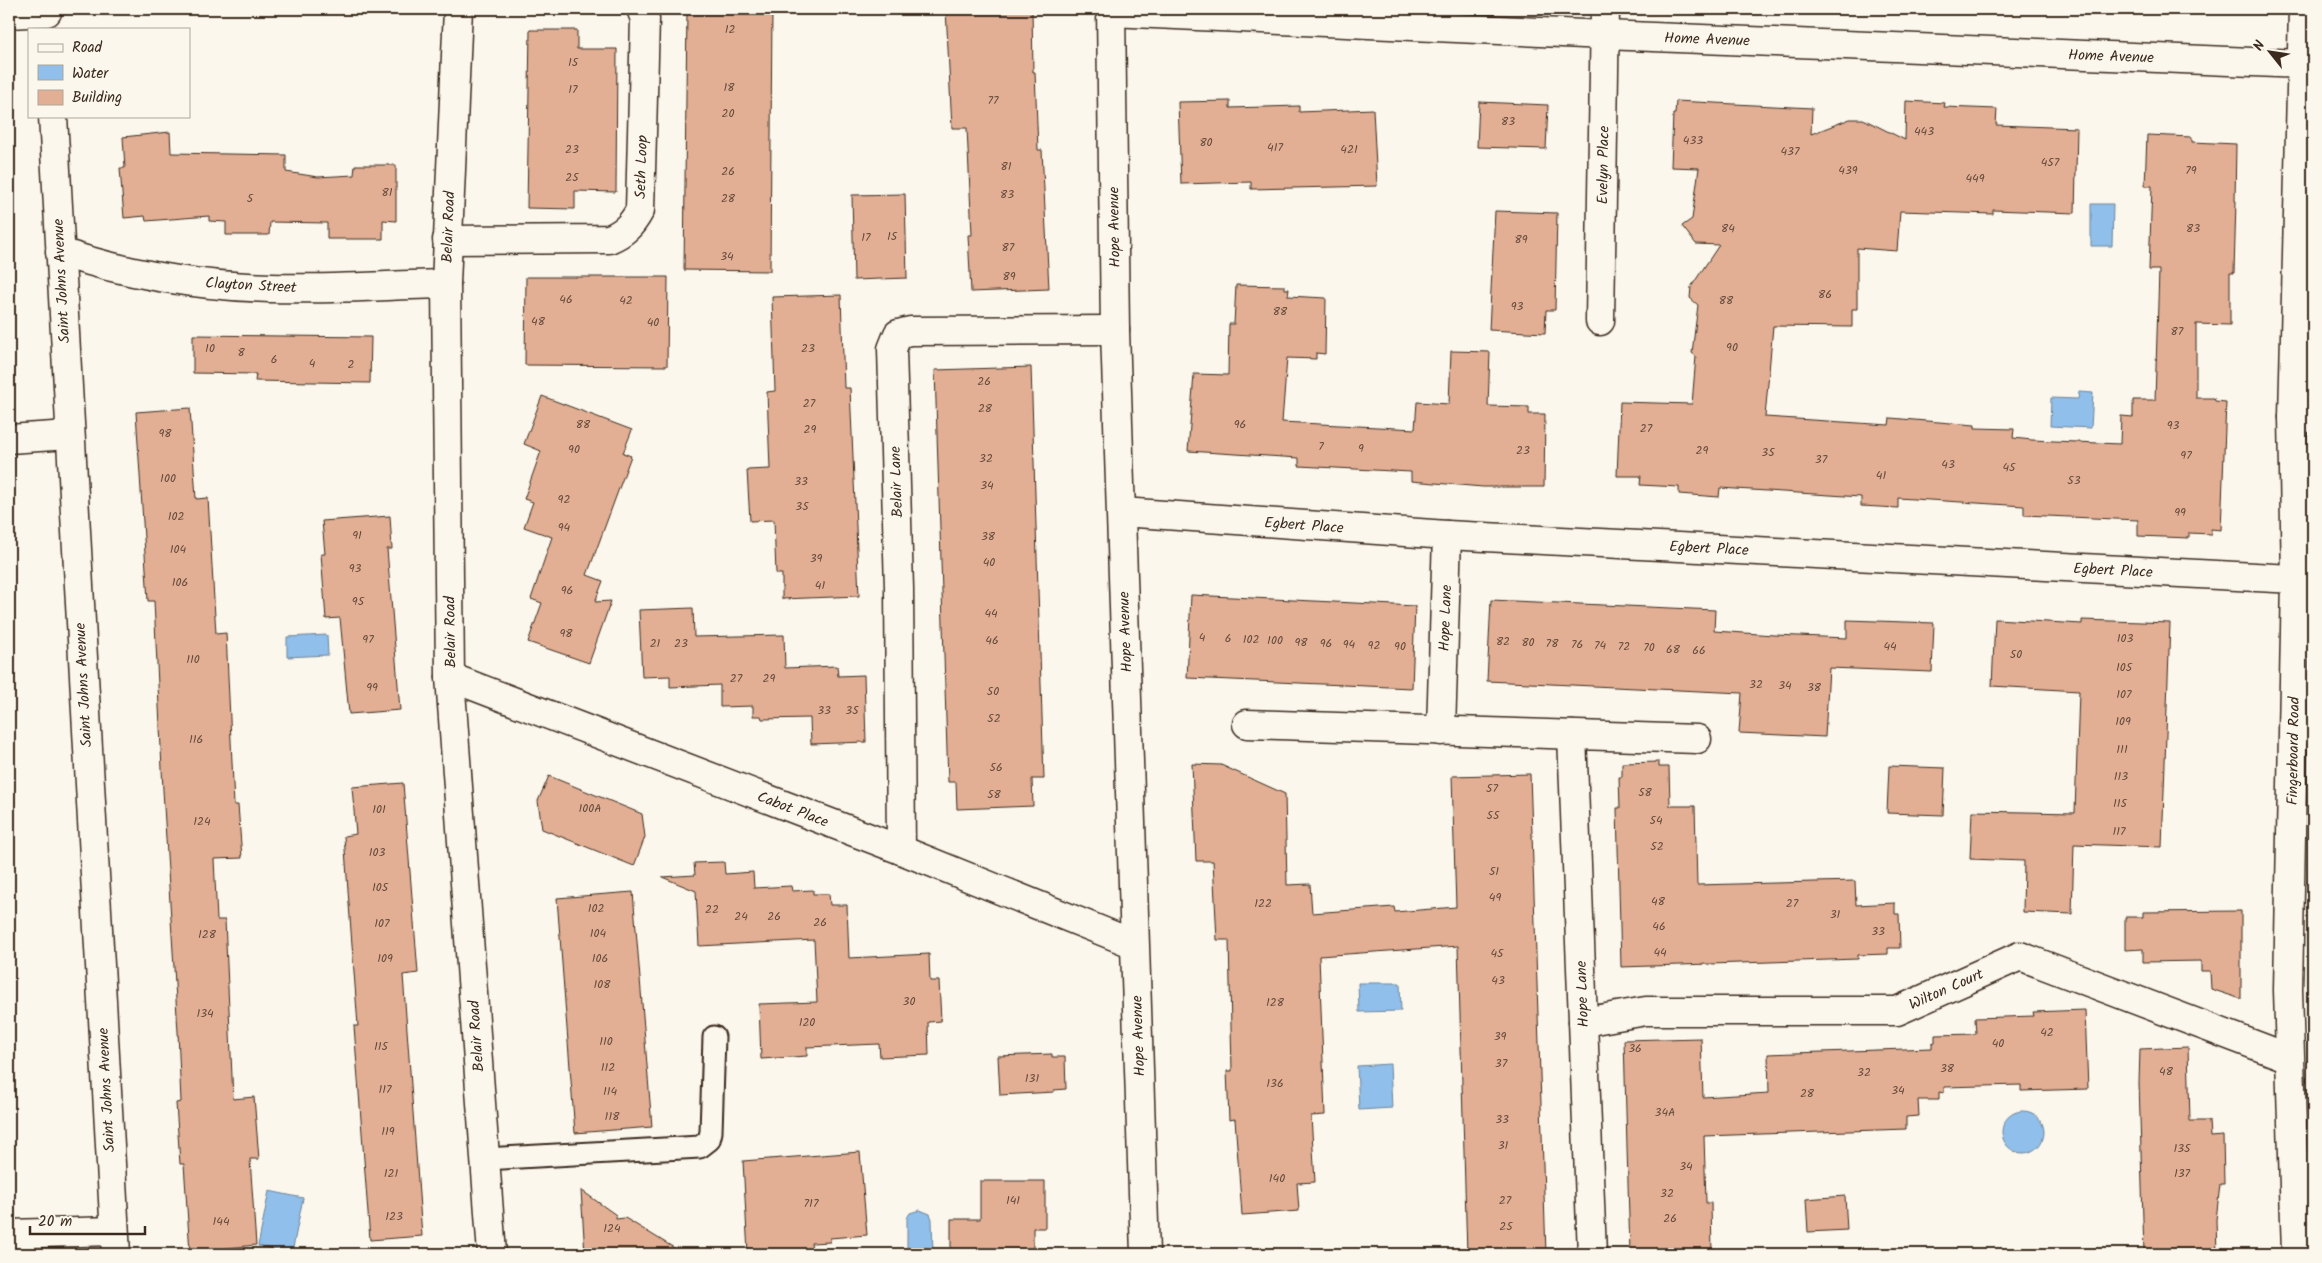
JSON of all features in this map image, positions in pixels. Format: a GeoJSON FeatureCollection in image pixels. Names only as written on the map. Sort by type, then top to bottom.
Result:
{"type":"FeatureCollection","features":[{"type":"Feature","properties":{"kind":"street","name":"Belair Road"},"geometry":{"type":"LineString","coordinates":[[458,9],[446,284],[450,677],[492,1254]]}},
{"type":"Feature","properties":{"kind":"street","name":"Seth Loop"},"geometry":{"type":"LineString","coordinates":[[447,240],[609,240],[622,234],[633,224],[640,210],[645,19],[641,9]]}},
{"type":"Feature","properties":{"kind":"street","name":"Fingerboard Road"},"geometry":{"type":"LineString","coordinates":[[2296,1254],[2289,1058],[2303,732],[2296,579],[2303,418],[2303,9]]}},
{"type":"Feature","properties":{"kind":"street","name":"Home Avenue"},"geometry":{"type":"LineString","coordinates":[[1111,10],[1605,22],[2302,64]]}},
{"type":"Feature","properties":{"kind":"street","name":"Hope Avenue"},"geometry":{"type":"LineString","coordinates":[[1111,10],[1116,330],[1145,1254]]}},
{"type":"Feature","properties":{"kind":"street"},"geometry":{"type":"LineString","coordinates":[[9,14],[48,17]]}},
{"type":"Feature","properties":{"kind":"street","name":"Evelyn Place"},"geometry":{"type":"LineString","coordinates":[[1600,321],[1605,22]]}},
{"type":"Feature","properties":{"kind":"street","name":"Saint Johns Avenue"},"geometry":{"type":"LineString","coordinates":[[53,118],[69,435],[115,1243]]}},
{"type":"Feature","properties":{"kind":"street","name":"Clayton Street"},"geometry":{"type":"LineString","coordinates":[[60,252],[96,264],[192,282],[250,286],[316,287],[446,284]]}},
{"type":"Feature","properties":{"kind":"street","name":"Belair Lane"},"geometry":{"type":"LineString","coordinates":[[901,850],[899,588],[892,349],[898,334],[910,331],[1116,330]]}},
{"type":"Feature","properties":{"kind":"street"},"geometry":{"type":"LineString","coordinates":[[9,439],[69,435]]}},
{"type":"Feature","properties":{"kind":"street","name":"Egbert Place"},"geometry":{"type":"LineString","coordinates":[[1122,512],[1447,535],[2296,579]]}},
{"type":"Feature","properties":{"kind":"street","name":"Hope Lane"},"geometry":{"type":"LineString","coordinates":[[1441,731],[1447,535]]}},
{"type":"Feature","properties":{"kind":"street","name":"Cabot Place"},"geometry":{"type":"LineString","coordinates":[[450,677],[901,850],[1134,944]]}},
{"type":"Feature","properties":{"kind":"street"},"geometry":{"type":"LineString","coordinates":[[1248,724],[1697,739]]}},
{"type":"Feature","properties":{"kind":"street","name":"Hope Lane"},"geometry":{"type":"LineString","coordinates":[[1572,735],[1592,1254]]}},
{"type":"Feature","properties":{"kind":"street","name":"Wilton Court"},"geometry":{"type":"LineString","coordinates":[[1583,1022],[1646,1011],[1897,1011],[2020,956],[2289,1058]]}},
{"type":"Feature","properties":{"kind":"street"},"geometry":{"type":"LineString","coordinates":[[9,1234],[115,1243]]}},
{"type":"Feature","properties":{"kind":"lane"},"geometry":{"type":"LineString","coordinates":[[485,1160],[700,1147],[704,1145],[711,1132],[714,1037]]}},
{"type":"Feature","properties":{"kind":"water"},"geometry":{"type":"Polygon","coordinates":[[[2091,204],[2113,204],[2112,246],[2091,246],[2091,204]]]}},
{"type":"Feature","properties":{"kind":"water"},"geometry":{"type":"Polygon","coordinates":[[[2079,392],[2093,393],[2091,428],[2050,426],[2051,398],[2078,399],[2079,392]]]}},
{"type":"Feature","properties":{"kind":"water"},"geometry":{"type":"Polygon","coordinates":[[[327,635],[328,655],[287,657],[287,637],[327,635]]]}},
{"type":"Feature","properties":{"kind":"water"},"geometry":{"type":"Polygon","coordinates":[[[1358,983],[1400,983],[1401,1011],[1359,1012],[1358,983]]]}},
{"type":"Feature","properties":{"kind":"water"},"geometry":{"type":"Polygon","coordinates":[[[1390,1064],[1392,1108],[1359,1110],[1357,1066],[1390,1064]]]}},
{"type":"Feature","properties":{"kind":"water"},"geometry":{"type":"Polygon","coordinates":[[[2019,1111],[2027,1111],[2038,1117],[2044,1132],[2038,1147],[2027,1153],[2019,1153],[2008,1147],[2002,1136],[2002,1128],[2008,1117],[2019,1111]]]}},
{"type":"Feature","properties":{"kind":"water"},"geometry":{"type":"Polygon","coordinates":[[[269,1191],[303,1198],[292,1253],[258,1246],[269,1191]]]}},
{"type":"Feature","properties":{"kind":"water"},"geometry":{"type":"Polygon","coordinates":[[[920,1210],[930,1214],[932,1219],[933,1254],[907,1254],[907,1218],[910,1213],[920,1210]]]}},
{"type":"Feature","properties":{"kind":"building"},"geometry":{"type":"Polygon","coordinates":[[[687,9],[772,9],[770,271],[684,270],[687,9]]]}},
{"type":"Feature","properties":{"kind":"building"},"geometry":{"type":"Polygon","coordinates":[[[946,9],[1032,9],[1033,72],[1035,72],[1038,150],[1042,150],[1049,289],[971,292],[968,235],[972,235],[967,128],[952,128],[946,9]]]}},
{"type":"Feature","properties":{"kind":"building"},"geometry":{"type":"Polygon","coordinates":[[[530,30],[577,30],[577,49],[617,49],[616,192],[575,191],[575,209],[527,208],[530,30]]]}},
{"type":"Feature","properties":{"kind":"building"},"geometry":{"type":"Polygon","coordinates":[[[1230,101],[1230,108],[1299,106],[1299,112],[1373,109],[1377,186],[1251,189],[1251,182],[1181,184],[1178,102],[1230,101]]]}},
{"type":"Feature","properties":{"kind":"building"},"geometry":{"type":"Polygon","coordinates":[[[1676,101],[1812,108],[1811,134],[1850,119],[1863,119],[1905,140],[1906,101],[1945,103],[1944,107],[1997,109],[1996,125],[2077,128],[2075,213],[1993,210],[1993,214],[1900,211],[1897,251],[1857,248],[1857,309],[1852,309],[1852,327],[1773,326],[1765,417],[1889,425],[1890,418],[1975,425],[1975,428],[2014,429],[2013,438],[2032,440],[2120,444],[2121,416],[2133,417],[2133,400],[2155,400],[2159,270],[2149,270],[2152,186],[2145,186],[2147,135],[2192,137],[2192,142],[2236,144],[2234,273],[2230,273],[2230,325],[2196,324],[2196,398],[2214,398],[2215,401],[2226,402],[2221,530],[2211,529],[2211,534],[2189,533],[2189,538],[2138,536],[2138,520],[2024,515],[2024,506],[1898,498],[1898,508],[1861,506],[1861,497],[1720,488],[1719,497],[1679,494],[1679,487],[1640,485],[1641,476],[1617,476],[1620,402],[1692,404],[1696,356],[1692,353],[1698,305],[1690,298],[1691,287],[1719,245],[1696,244],[1682,226],[1692,219],[1699,168],[1671,167],[1673,114],[1675,114],[1676,101]]]}},
{"type":"Feature","properties":{"kind":"building"},"geometry":{"type":"Polygon","coordinates":[[[1479,102],[1548,105],[1546,149],[1477,147],[1479,102]]]}},
{"type":"Feature","properties":{"kind":"building"},"geometry":{"type":"Polygon","coordinates":[[[170,132],[171,153],[286,155],[286,172],[318,177],[354,175],[355,165],[396,165],[396,221],[383,220],[383,239],[327,239],[327,223],[270,222],[269,235],[226,235],[226,222],[209,221],[209,216],[146,221],[145,216],[124,218],[120,168],[125,168],[123,137],[170,132]]]}},
{"type":"Feature","properties":{"kind":"building"},"geometry":{"type":"Polygon","coordinates":[[[905,194],[907,278],[854,280],[852,195],[905,194]]]}},
{"type":"Feature","properties":{"kind":"building"},"geometry":{"type":"Polygon","coordinates":[[[1495,211],[1557,213],[1555,310],[1546,310],[1545,333],[1489,330],[1495,211]]]}},
{"type":"Feature","properties":{"kind":"building"},"geometry":{"type":"Polygon","coordinates":[[[526,277],[668,277],[667,366],[525,365],[526,277]]]}},
{"type":"Feature","properties":{"kind":"building"},"geometry":{"type":"Polygon","coordinates":[[[1236,285],[1285,286],[1285,289],[1289,289],[1288,296],[1326,298],[1325,354],[1316,353],[1316,359],[1287,358],[1282,422],[1415,429],[1417,402],[1449,404],[1451,351],[1490,352],[1488,406],[1529,407],[1529,414],[1545,414],[1544,487],[1483,487],[1411,481],[1411,472],[1299,466],[1299,458],[1188,451],[1194,374],[1228,375],[1229,324],[1234,324],[1236,285]]]}},
{"type":"Feature","properties":{"kind":"building"},"geometry":{"type":"Polygon","coordinates":[[[841,295],[844,388],[850,388],[859,596],[782,599],[782,574],[776,574],[774,520],[750,521],[747,470],[770,469],[767,392],[775,391],[772,297],[841,295]]]}},
{"type":"Feature","properties":{"kind":"building"},"geometry":{"type":"Polygon","coordinates":[[[193,335],[371,337],[370,383],[255,381],[256,374],[193,373],[193,335]]]}},
{"type":"Feature","properties":{"kind":"building"},"geometry":{"type":"Polygon","coordinates":[[[1031,367],[1044,779],[1032,779],[1033,806],[957,809],[956,782],[948,782],[935,370],[1031,367]]]}},
{"type":"Feature","properties":{"kind":"building"},"geometry":{"type":"Polygon","coordinates":[[[542,396],[632,430],[623,453],[631,456],[587,575],[603,581],[595,602],[611,601],[589,663],[528,642],[542,603],[531,599],[552,537],[524,527],[533,502],[524,499],[541,451],[524,444],[542,396]]]}},
{"type":"Feature","properties":{"kind":"building"},"geometry":{"type":"Polygon","coordinates":[[[190,408],[196,499],[208,498],[216,634],[226,633],[234,805],[238,805],[242,858],[214,859],[217,920],[225,920],[233,1099],[254,1097],[259,1159],[250,1159],[256,1245],[190,1252],[184,1164],[180,1164],[176,1103],[181,1102],[178,1032],[163,790],[154,601],[148,601],[136,412],[190,408]]]}},
{"type":"Feature","properties":{"kind":"building"},"geometry":{"type":"Polygon","coordinates":[[[390,516],[392,549],[387,549],[400,710],[349,714],[340,618],[326,619],[321,554],[325,554],[322,521],[390,516]]]}},
{"type":"Feature","properties":{"kind":"building"},"geometry":{"type":"Polygon","coordinates":[[[1191,595],[1415,606],[1412,688],[1187,678],[1191,595]]]}},
{"type":"Feature","properties":{"kind":"building"},"geometry":{"type":"Polygon","coordinates":[[[1491,600],[1715,610],[1714,631],[1774,635],[1847,638],[1847,620],[1934,623],[1932,672],[1829,668],[1825,737],[1739,733],[1742,693],[1487,681],[1491,600]]]}},
{"type":"Feature","properties":{"kind":"building"},"geometry":{"type":"Polygon","coordinates":[[[693,608],[694,637],[784,635],[785,668],[837,666],[838,676],[864,675],[866,742],[811,744],[810,718],[762,719],[761,716],[753,716],[753,706],[720,707],[720,685],[670,687],[670,676],[642,677],[639,610],[693,608]]]}},
{"type":"Feature","properties":{"kind":"building"},"geometry":{"type":"Polygon","coordinates":[[[1995,619],[2082,624],[2082,620],[2170,623],[2162,847],[2074,844],[2072,914],[2023,912],[2024,861],[1970,859],[1972,811],[2075,813],[2079,691],[1992,686],[1995,619]]]}},
{"type":"Feature","properties":{"kind":"building"},"geometry":{"type":"Polygon","coordinates":[[[1659,762],[1659,767],[1669,767],[1670,806],[1695,806],[1697,885],[1855,881],[1856,905],[1895,903],[1895,914],[1899,914],[1900,948],[1888,948],[1888,954],[1858,955],[1858,959],[1621,967],[1617,808],[1620,808],[1619,777],[1622,777],[1622,763],[1659,762]]]}},
{"type":"Feature","properties":{"kind":"building"},"geometry":{"type":"Polygon","coordinates":[[[1192,764],[1221,765],[1285,794],[1287,885],[1310,884],[1312,913],[1394,907],[1395,912],[1456,907],[1452,776],[1530,774],[1546,1254],[1467,1254],[1458,946],[1319,956],[1325,1115],[1311,1116],[1315,1182],[1297,1183],[1299,1211],[1242,1215],[1235,1119],[1229,1120],[1227,1071],[1232,1071],[1229,940],[1217,940],[1213,861],[1196,861],[1192,764]]]}},
{"type":"Feature","properties":{"kind":"building"},"geometry":{"type":"Polygon","coordinates":[[[1889,766],[1945,768],[1943,815],[1887,813],[1889,766]]]}},
{"type":"Feature","properties":{"kind":"building"},"geometry":{"type":"Polygon","coordinates":[[[549,776],[642,814],[645,837],[634,866],[542,829],[538,801],[549,776]]]}},
{"type":"Feature","properties":{"kind":"building"},"geometry":{"type":"Polygon","coordinates":[[[403,783],[418,973],[403,975],[422,1236],[370,1240],[354,1026],[358,1026],[344,836],[356,834],[352,787],[403,783]]]}},
{"type":"Feature","properties":{"kind":"building"},"geometry":{"type":"Polygon","coordinates":[[[724,862],[725,874],[753,872],[754,888],[791,886],[792,891],[813,890],[813,894],[829,894],[830,905],[847,905],[849,958],[929,954],[930,981],[939,981],[941,1021],[928,1022],[929,1055],[880,1057],[879,1044],[807,1047],[807,1056],[761,1059],[759,1004],[817,1002],[814,940],[699,946],[696,891],[662,877],[695,875],[694,863],[724,862]]]}},
{"type":"Feature","properties":{"kind":"building"},"geometry":{"type":"Polygon","coordinates":[[[633,892],[652,1127],[575,1133],[557,898],[633,892]]]}},
{"type":"Feature","properties":{"kind":"building"},"geometry":{"type":"Polygon","coordinates":[[[2241,911],[2241,999],[2211,989],[2210,971],[2201,971],[2201,961],[2143,962],[2143,949],[2125,950],[2125,917],[2143,917],[2143,912],[2241,911]]]}},
{"type":"Feature","properties":{"kind":"building"},"geometry":{"type":"Polygon","coordinates":[[[2085,1010],[2088,1089],[2021,1091],[2021,1085],[1944,1087],[1944,1093],[1939,1092],[1939,1100],[1918,1100],[1919,1116],[1906,1117],[1906,1129],[1704,1136],[1706,1203],[1711,1203],[1712,1254],[1630,1254],[1624,1040],[1701,1038],[1703,1097],[1769,1093],[1768,1054],[1932,1048],[1932,1043],[1935,1042],[1935,1035],[1976,1034],[1975,1018],[2034,1016],[2033,1012],[2085,1010]]]}},
{"type":"Feature","properties":{"kind":"building"},"geometry":{"type":"Polygon","coordinates":[[[2188,1047],[2190,1121],[2209,1121],[2210,1137],[2223,1136],[2224,1184],[2220,1184],[2216,1220],[2217,1254],[2144,1254],[2139,1083],[2140,1049],[2188,1047]]]}},
{"type":"Feature","properties":{"kind":"building"},"geometry":{"type":"Polygon","coordinates":[[[1052,1054],[1052,1057],[1065,1057],[1066,1089],[1054,1090],[1054,1092],[1000,1095],[998,1056],[1052,1054]]]}},
{"type":"Feature","properties":{"kind":"building"},"geometry":{"type":"Polygon","coordinates":[[[860,1152],[867,1235],[830,1238],[830,1242],[811,1243],[812,1252],[748,1254],[743,1161],[860,1152]]]}},
{"type":"Feature","properties":{"kind":"building"},"geometry":{"type":"Polygon","coordinates":[[[980,1181],[1045,1181],[1045,1228],[1033,1228],[1033,1251],[951,1251],[951,1219],[980,1219],[980,1181]]]}},
{"type":"Feature","properties":{"kind":"building"},"geometry":{"type":"Polygon","coordinates":[[[581,1190],[616,1215],[616,1219],[625,1218],[684,1254],[585,1254],[581,1190]]]}},
{"type":"Feature","properties":{"kind":"building"},"geometry":{"type":"Polygon","coordinates":[[[1845,1196],[1847,1230],[1808,1232],[1806,1199],[1845,1196]]]}}]}
